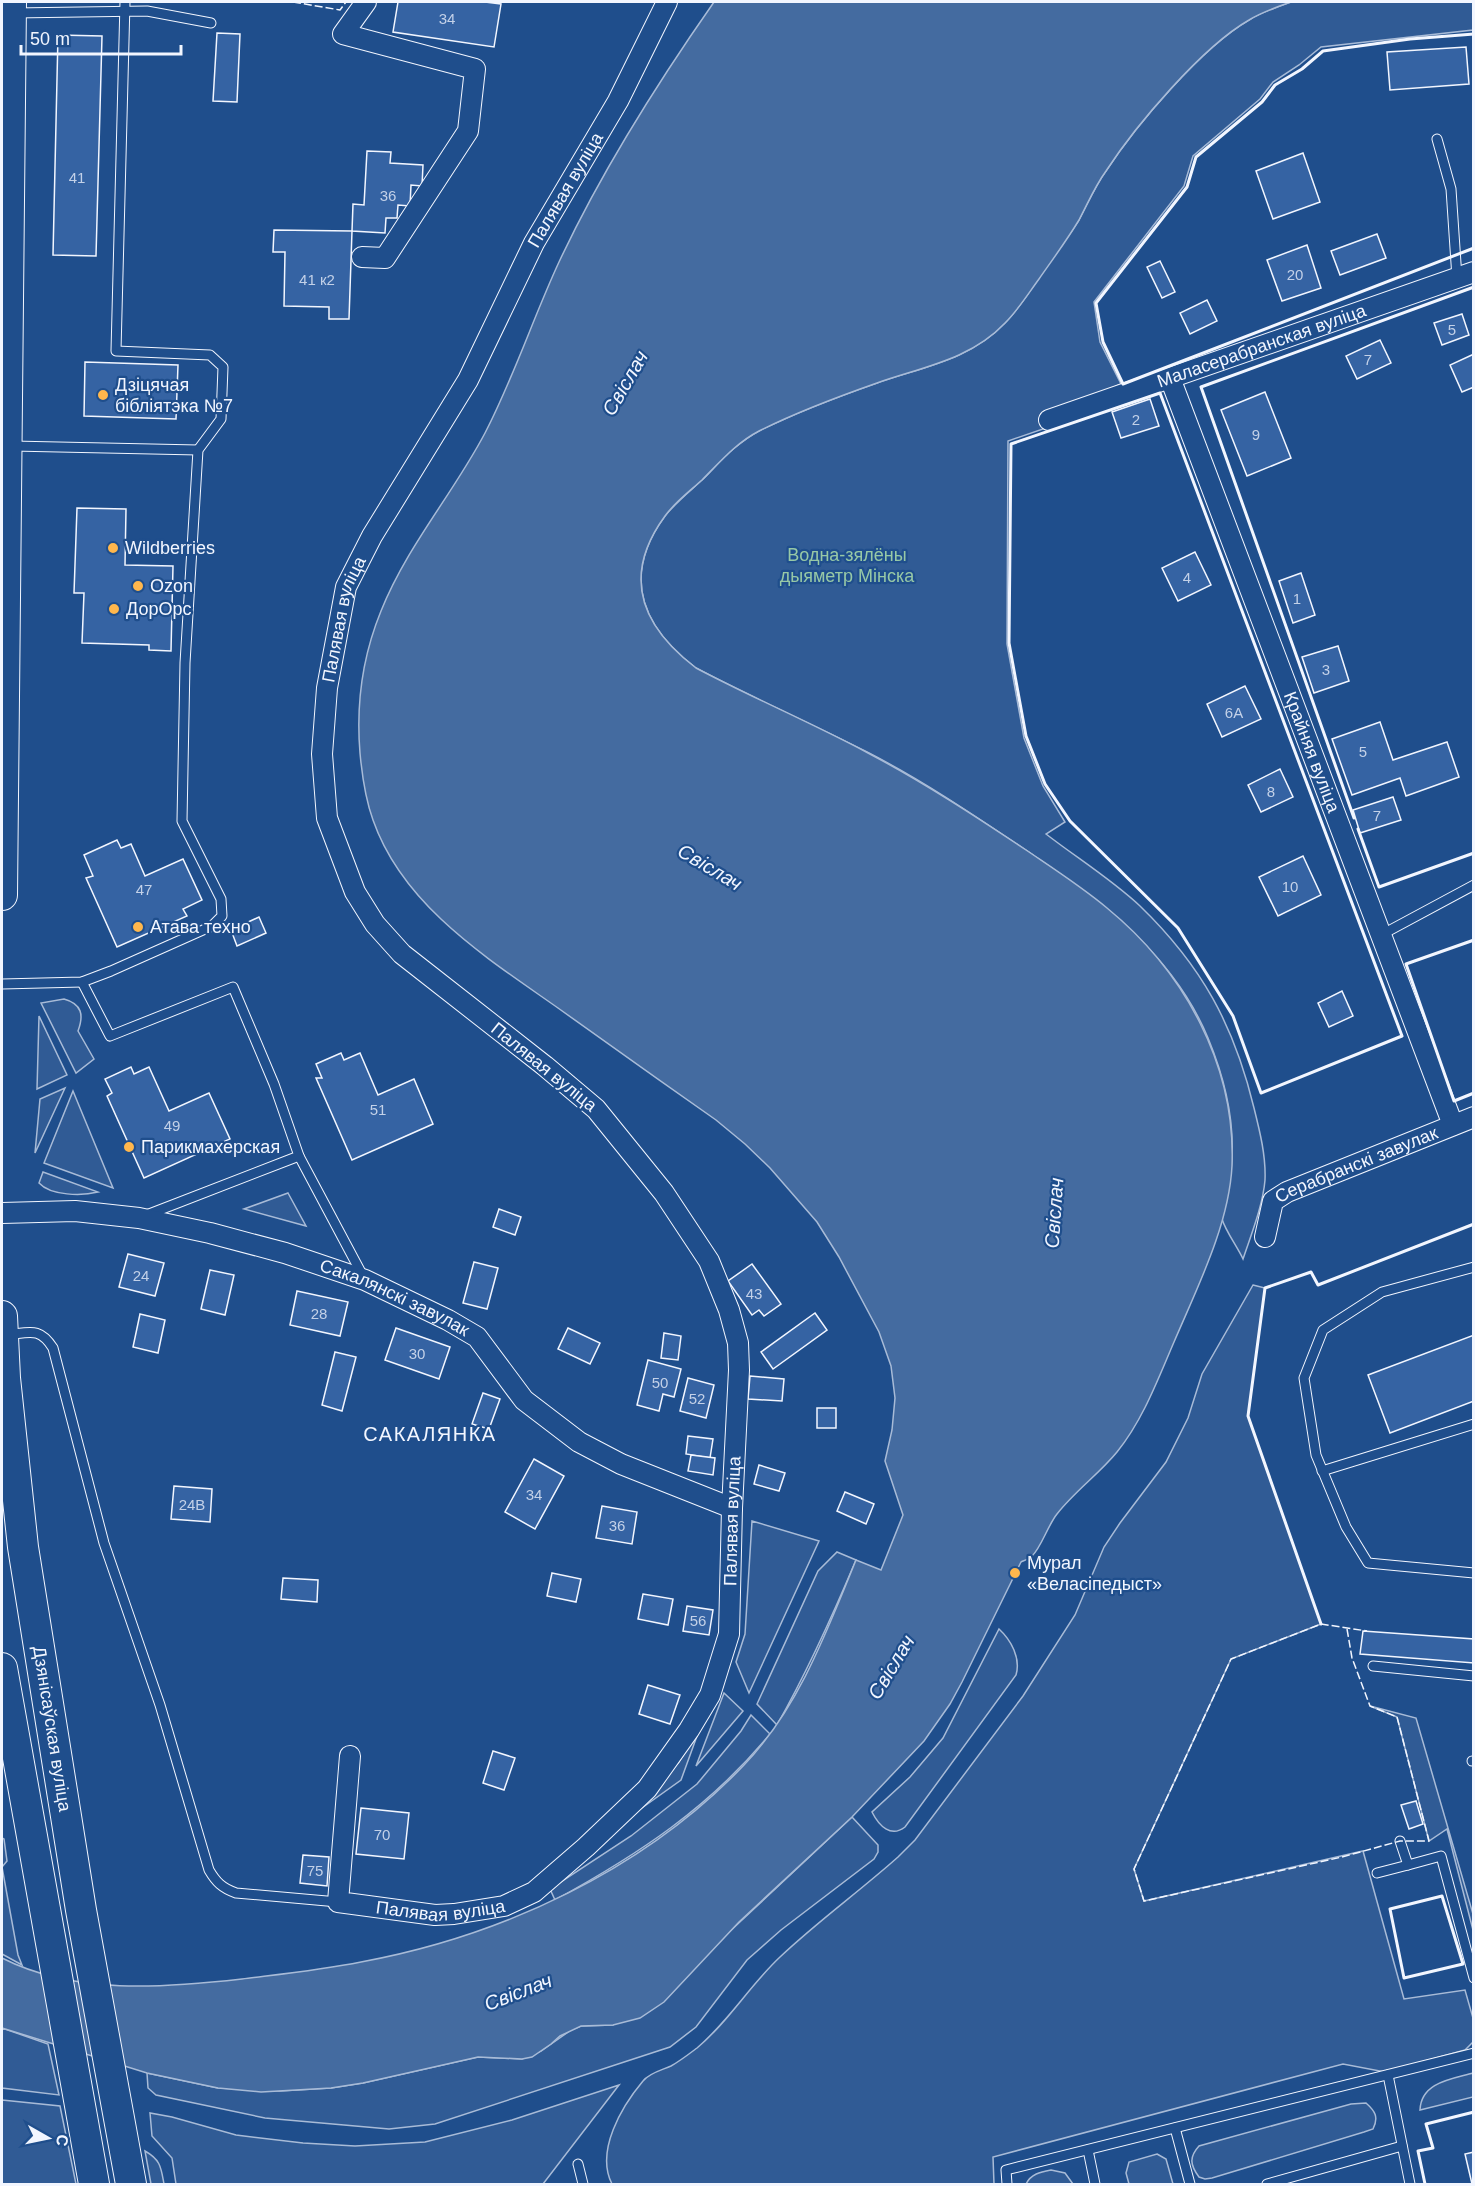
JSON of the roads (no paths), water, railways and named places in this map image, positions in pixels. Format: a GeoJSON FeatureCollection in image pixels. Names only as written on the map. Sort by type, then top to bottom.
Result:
{"type":"FeatureCollection","features":[{"type":"Feature","properties":{"kind":"main road"},"geometry":{"type":"LineString","coordinates":[[2,896],[12,7]]}},
{"type":"Feature","properties":{"kind":"main road","name":"Дзянісаўская вуліца"},"geometry":{"type":"LineString","coordinates":[[2,1326],[5,1378],[23,1547],[81,1910],[131,2184]]}},
{"type":"Feature","properties":{"kind":"main road","name":"Дзянісаўская вуліца"},"geometry":{"type":"LineString","coordinates":[[2,1668],[94,2184]]}},
{"type":"Feature","properties":{"kind":"street"},"geometry":{"type":"LineString","coordinates":[[362,256],[384,258],[468,131],[475,69],[343,34],[366,2]]}},
{"type":"Feature","properties":{"kind":"street","name":"Палявая вуліца"},"geometry":{"type":"LineString","coordinates":[[338,1902],[435,1915],[454,1914],[512,1903],[534,1892],[647,1789],[689,1730],[710,1695],[729,1634],[732,1508],[740,1370],[738,1343],[729,1310],[709,1261],[664,1193],[596,1109],[402,954],[375,924],[355,892],[327,818],[322,754],[327,688],[346,587],[372,536],[468,380],[534,243],[618,101],[667,2]]}},
{"type":"Feature","properties":{"kind":"street","name":"Маласерабранская вуліца"},"geometry":{"type":"LineString","coordinates":[[1049,420],[1465,275]]}},
{"type":"Feature","properties":{"kind":"street","name":"Крайняя вуліца"},"geometry":{"type":"LineString","coordinates":[[1170,378],[1453,1125]]}},
{"type":"Feature","properties":{"kind":"street","name":"Серабранскі завулак"},"geometry":{"type":"LineString","coordinates":[[1264,1237],[1274,1202],[1287,1192],[1473,1117]]}},
{"type":"Feature","properties":{"kind":"street","name":"Сакалянскі завулак"},"geometry":{"type":"LineString","coordinates":[[2,1213],[75,1211],[139,1218],[274,1251],[365,1280],[448,1320],[477,1338],[524,1400],[579,1442],[621,1464],[732,1508]]}},
{"type":"Feature","properties":{"kind":"street"},"geometry":{"type":"LineString","coordinates":[[338,1902],[350,1756]]}},
{"type":"Feature","properties":{"kind":"lane"},"geometry":{"type":"LineString","coordinates":[[12,7],[125,6],[211,23]]}},
{"type":"Feature","properties":{"kind":"lane"},"geometry":{"type":"LineString","coordinates":[[2,984],[82,982],[212,926],[222,916],[220,899],[182,821],[185,663],[198,450],[221,419],[223,367],[210,355],[116,351],[125,6]]}},
{"type":"Feature","properties":{"kind":"lane"},"geometry":{"type":"LineString","coordinates":[[1437,139],[1451,189],[1465,275]]}},
{"type":"Feature","properties":{"kind":"lane"},"geometry":{"type":"LineString","coordinates":[[7,446],[198,450]]}},
{"type":"Feature","properties":{"kind":"lane"},"geometry":{"type":"LineString","coordinates":[[1381,935],[1473,885]]}},
{"type":"Feature","properties":{"kind":"lane"},"geometry":{"type":"LineString","coordinates":[[82,982],[110,1036],[233,987],[274,1084],[299,1156],[365,1280]]}},
{"type":"Feature","properties":{"kind":"lane"},"geometry":{"type":"LineString","coordinates":[[139,1218],[299,1156]]}},
{"type":"Feature","properties":{"kind":"lane"},"geometry":{"type":"LineString","coordinates":[[1473,1267],[1382,1292],[1323,1330],[1304,1378],[1316,1455],[1346,1527],[1368,1563],[1473,1573]]}},
{"type":"Feature","properties":{"kind":"lane"},"geometry":{"type":"LineString","coordinates":[[2,1326],[38,1332],[46,1337],[53,1348],[104,1543],[160,1705],[209,1870],[217,1882],[236,1893],[338,1902]]}},
{"type":"Feature","properties":{"kind":"lane"},"geometry":{"type":"LineString","coordinates":[[1322,1471],[1473,1424]]}},
{"type":"Feature","properties":{"kind":"lane"},"geometry":{"type":"LineString","coordinates":[[1373,1666],[1473,1676]]}},
{"type":"Feature","properties":{"kind":"lane"},"geometry":{"type":"LineString","coordinates":[[1401,1841],[1408,1865]]}},
{"type":"Feature","properties":{"kind":"lane"},"geometry":{"type":"LineString","coordinates":[[1377,1874],[1441,1856],[1473,1978]]}},
{"type":"Feature","properties":{"kind":"lane"},"geometry":{"type":"LineString","coordinates":[[1007,2184],[1006,2170],[1473,2053]]}},
{"type":"Feature","properties":{"kind":"lane"},"geometry":{"type":"LineString","coordinates":[[1388,2075],[1410,2184]]}},
{"type":"Feature","properties":{"kind":"lane"},"geometry":{"type":"LineString","coordinates":[[1175,2128],[1190,2184]]}},
{"type":"Feature","properties":{"kind":"lane"},"geometry":{"type":"LineString","coordinates":[[1267,2184],[1402,2146]]}},
{"type":"Feature","properties":{"kind":"lane"},"geometry":{"type":"LineString","coordinates":[[1088,2150],[1095,2184]]}},
{"type":"Feature","properties":{"kind":"lane"},"geometry":{"type":"LineString","coordinates":[[578,2164],[583,2184]]}},
{"type":"Feature","properties":{"kind":"water","name":"Свіслач"},"geometry":{"type":"Polygon","coordinates":[[[714,2],[1291,2],[1249,20],[1231,32],[1171,88],[1119,152],[1098,183],[1079,220],[1023,302],[991,336],[977,346],[945,361],[817,405],[759,431],[743,441],[678,501],[665,516],[651,538],[644,559],[641,579],[643,599],[650,617],[677,652],[696,668],[847,742],[948,800],[1088,893],[1135,933],[1160,961],[1200,1023],[1215,1057],[1225,1092],[1231,1128],[1232,1166],[1225,1211],[1211,1256],[1156,1385],[1135,1427],[1110,1460],[1057,1514],[1030,1558],[1021,1562],[962,1682],[950,1704],[924,1741],[852,1817],[739,1922],[664,2002],[640,2018],[613,2025],[581,2026],[560,2036],[532,2057],[522,2059],[478,2057],[363,2083],[331,2088],[261,2092],[218,2088],[147,2073],[2,2028],[2,1958],[30,1970],[59,1978],[120,1986],[181,1985],[316,1970],[414,1950],[466,1935],[518,1916],[616,1867],[705,1803],[763,1743],[796,1694],[822,1641],[856,1560],[881,1570],[903,1515],[885,1461],[892,1430],[895,1398],[891,1366],[879,1332],[839,1257],[817,1222],[770,1168],[716,1120],[503,970],[450,928],[405,879],[387,851],[370,812],[362,770],[359,717],[362,680],[375,628],[392,587],[417,542],[485,433],[559,262],[593,194],[651,96],[714,2]]]}},
{"type":"Feature","properties":{"kind":"place","name":"Дзіцячая бібліятэка №7"},"geometry":{"type":"Point","coordinates":[103,395]}},
{"type":"Feature","properties":{"kind":"place","name":"Wildberries"},"geometry":{"type":"Point","coordinates":[113,548]}},
{"type":"Feature","properties":{"kind":"place","name":"Ozon"},"geometry":{"type":"Point","coordinates":[138,586]}},
{"type":"Feature","properties":{"kind":"place","name":"ДорОрс"},"geometry":{"type":"Point","coordinates":[114,609]}},
{"type":"Feature","properties":{"kind":"place","name":"Атава техно"},"geometry":{"type":"Point","coordinates":[138,927]}},
{"type":"Feature","properties":{"kind":"place","name":"Парикмахерская"},"geometry":{"type":"Point","coordinates":[129,1147]}},
{"type":"Feature","properties":{"kind":"place","name":"Мурал «Веласіпедыст»"},"geometry":{"type":"Point","coordinates":[1015,1573]}},
{"type":"Feature","properties":{"kind":"district","name":"САКАЛЯНКА"},"geometry":{"type":"Point","coordinates":[430,1434]}},
{"type":"Feature","properties":{"kind":"park label","name":"Водна-зялёны дыяметр Мінска"},"geometry":{"type":"Point","coordinates":[847,565]}}]}
